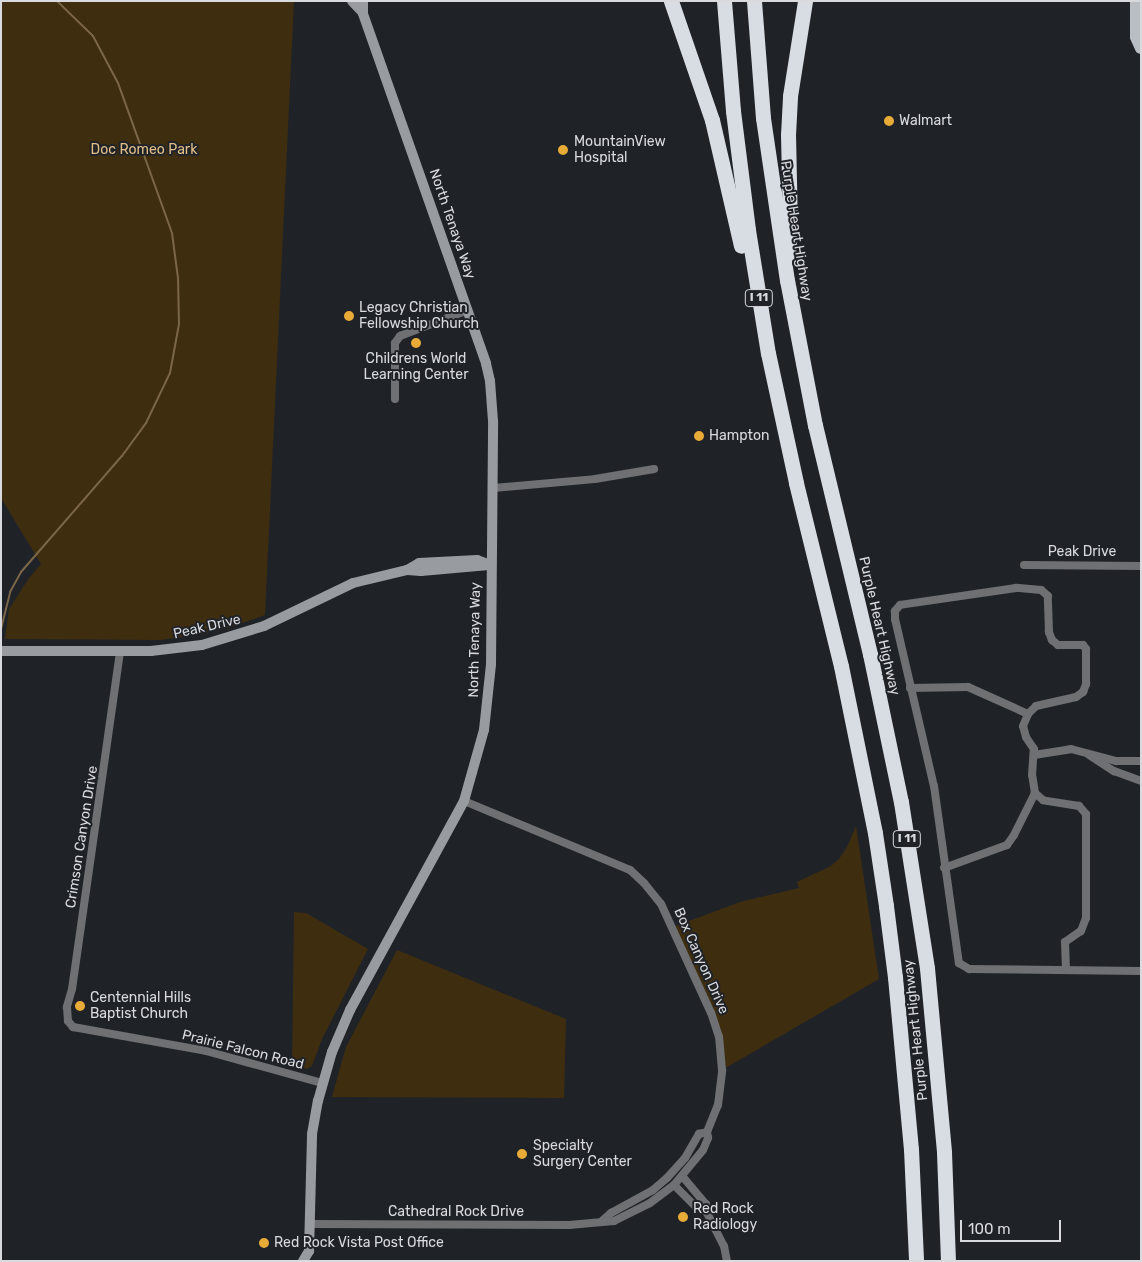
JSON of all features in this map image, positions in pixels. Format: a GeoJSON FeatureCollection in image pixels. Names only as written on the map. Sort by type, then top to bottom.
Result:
{"type":"FeatureCollection","features":[{"type":"Feature","properties":{"kind":"highway"},"geometry":{"type":"LineString","coordinates":[[671,1],[706,99],[719,148],[736,218],[780,447],[796,483]]}},
{"type":"Feature","properties":{"kind":"highway","name":"Purple Heart Highway"},"geometry":{"type":"LineString","coordinates":[[724,1],[733,111],[748,230],[768,353],[796,483],[841,666],[873,824],[886,906],[895,977],[911,1149],[916,1261]]}},
{"type":"Feature","properties":{"kind":"highway","name":"Purple Heart Highway"},"geometry":{"type":"LineString","coordinates":[[754,1],[763,118],[787,280],[815,425],[870,654],[902,812],[927,968],[944,1152],[948,1261]]}},
{"type":"Feature","properties":{"kind":"highway"},"geometry":{"type":"LineString","coordinates":[[787,280],[790,229],[788,144],[790,96],[805,1]]}},
{"type":"Feature","properties":{"kind":"main road","name":"North Tenaya Way"},"geometry":{"type":"LineString","coordinates":[[309,1251],[312,1134],[322,1083],[332,1052],[350,1010],[446,838],[464,802],[479,753],[489,702],[493,421],[490,381],[468,310],[363,13],[352,1]]}},
{"type":"Feature","properties":{"kind":"main road","name":"North Tenaya Way"},"geometry":{"type":"LineString","coordinates":[[363,13],[364,1]]}},
{"type":"Feature","properties":{"kind":"main road"},"geometry":{"type":"LineString","coordinates":[[1136,1],[1136,37],[1141,48]]}},
{"type":"Feature","properties":{"kind":"main road","name":"Peak Drive"},"geometry":{"type":"LineString","coordinates":[[1,651],[120,652],[183,648],[227,639],[277,620],[344,586],[372,577],[407,570],[421,571],[490,565]]}},
{"type":"Feature","properties":{"kind":"main road"},"geometry":{"type":"LineString","coordinates":[[303,1261],[309,1251],[315,1261]]}},
{"type":"Feature","properties":{"kind":"street"},"geometry":{"type":"LineString","coordinates":[[395,399],[395,343],[400,336],[468,310]]}},
{"type":"Feature","properties":{"kind":"street"},"geometry":{"type":"LineString","coordinates":[[492,488],[595,479],[654,469]]}},
{"type":"Feature","properties":{"kind":"street","name":"Peak Drive"},"geometry":{"type":"LineString","coordinates":[[1024,566],[1141,566]]}},
{"type":"Feature","properties":{"kind":"street"},"geometry":{"type":"LineString","coordinates":[[944,868],[1007,845],[1035,793],[1032,774],[1034,749],[1024,732],[1024,720],[1028,714],[1042,704],[1081,695],[1086,684],[1086,649],[1083,645],[1058,645],[1052,640],[1049,632],[1048,596],[1041,590],[1016,588],[900,605],[895,612],[910,688],[934,786],[944,868],[958,958],[962,966],[969,970],[1141,971]]}},
{"type":"Feature","properties":{"kind":"street","name":"Crimson Canyon Drive"},"geometry":{"type":"LineString","coordinates":[[70,1024],[66,1016],[67,1007],[73,980],[120,652]]}},
{"type":"Feature","properties":{"kind":"street"},"geometry":{"type":"LineString","coordinates":[[910,688],[968,687],[1028,714]]}},
{"type":"Feature","properties":{"kind":"street"},"geometry":{"type":"LineString","coordinates":[[1034,755],[1071,749],[1116,761],[1141,760]]}},
{"type":"Feature","properties":{"kind":"street"},"geometry":{"type":"LineString","coordinates":[[1084,752],[1114,771],[1141,781]]}},
{"type":"Feature","properties":{"kind":"street"},"geometry":{"type":"LineString","coordinates":[[1035,793],[1047,801],[1079,806],[1086,814],[1086,918],[1080,931],[1065,942],[1066,970]]}},
{"type":"Feature","properties":{"kind":"street","name":"Box Canyon Drive"},"geometry":{"type":"LineString","coordinates":[[464,802],[630,870],[644,883],[661,904],[711,1013],[719,1037],[722,1070],[718,1105],[707,1132],[708,1138],[703,1150],[683,1177]]}},
{"type":"Feature","properties":{"kind":"street","name":"Prairie Falcon Road"},"geometry":{"type":"LineString","coordinates":[[70,1024],[90,1030],[206,1051],[322,1083]]}},
{"type":"Feature","properties":{"kind":"street","name":"Box Canyon Drive"},"geometry":{"type":"LineString","coordinates":[[675,1170],[699,1134],[707,1132]]}},
{"type":"Feature","properties":{"kind":"street","name":"Cathedral Rock Drive"},"geometry":{"type":"LineString","coordinates":[[603,1220],[611,1213],[653,1190],[675,1170]]}},
{"type":"Feature","properties":{"kind":"street"},"geometry":{"type":"LineString","coordinates":[[683,1177],[704,1200],[706,1210],[724,1246],[727,1261]]}},
{"type":"Feature","properties":{"kind":"street","name":"Cathedral Rock Drive"},"geometry":{"type":"LineString","coordinates":[[309,1224],[568,1225],[603,1220],[614,1221],[633,1214],[683,1177]]}},
{"type":"Feature","properties":{"kind":"street"},"geometry":{"type":"LineString","coordinates":[[674,1185],[698,1209],[706,1210]]}},
{"type":"Feature","properties":{"kind":"green space","name":"Doc Romeo Park"},"geometry":{"type":"Polygon","coordinates":[[[1,1],[294,1],[265,615],[231,627],[197,635],[161,640],[5,639],[9,609],[29,578],[41,564],[1,498],[1,1]]]}},
{"type":"Feature","properties":{"kind":"green space"},"geometry":{"type":"Polygon","coordinates":[[[856,826],[879,979],[722,1070],[719,1037],[673,927],[740,902],[799,888],[797,882],[831,866],[839,859],[847,847],[856,826]]]}},
{"type":"Feature","properties":{"kind":"green space"},"geometry":{"type":"Polygon","coordinates":[[[294,912],[306,913],[368,949],[322,1039],[312,1066],[307,1069],[292,1065],[294,912]]]}},
{"type":"Feature","properties":{"kind":"green space"},"geometry":{"type":"Polygon","coordinates":[[[397,950],[566,1019],[564,1098],[332,1097],[346,1047],[397,950]]]}},
{"type":"Feature","properties":{"kind":"waterway"},"geometry":{"type":"LineString","coordinates":[[1,629],[10,592],[21,572],[122,456],[146,423],[170,373],[179,324],[178,278],[172,233],[118,83],[93,36],[57,1]]}},
{"type":"Feature","properties":{"kind":"place","name":"Walmart"},"geometry":{"type":"Point","coordinates":[889,121]}},
{"type":"Feature","properties":{"kind":"place","name":"MountainView Hospital"},"geometry":{"type":"Point","coordinates":[563,150]}},
{"type":"Feature","properties":{"kind":"place","name":"Legacy Christian Fellowship Church"},"geometry":{"type":"Point","coordinates":[349,316]}},
{"type":"Feature","properties":{"kind":"place","name":"Childrens World Learning Center"},"geometry":{"type":"Point","coordinates":[416,343]}},
{"type":"Feature","properties":{"kind":"place","name":"Hampton"},"geometry":{"type":"Point","coordinates":[699,436]}},
{"type":"Feature","properties":{"kind":"place","name":"Centennial Hills Baptist Church"},"geometry":{"type":"Point","coordinates":[80,1006]}},
{"type":"Feature","properties":{"kind":"place","name":"Specialty Surgery Center"},"geometry":{"type":"Point","coordinates":[522,1154]}},
{"type":"Feature","properties":{"kind":"place","name":"Red Rock Radiology"},"geometry":{"type":"Point","coordinates":[683,1217]}},
{"type":"Feature","properties":{"kind":"place","name":"Red Rock Vista Post Office"},"geometry":{"type":"Point","coordinates":[264,1243]}}]}
